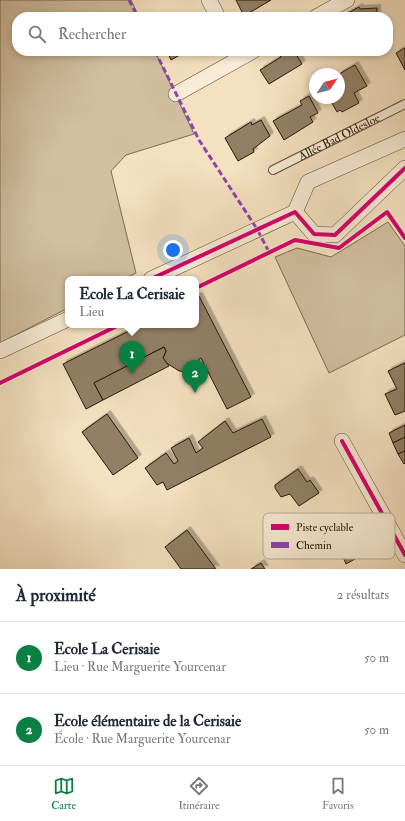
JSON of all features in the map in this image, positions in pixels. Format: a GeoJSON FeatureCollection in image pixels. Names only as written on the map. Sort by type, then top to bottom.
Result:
{"type":"FeatureCollection","features":[{"type":"Feature","properties":{"kind":"street"},"geometry":{"type":"LineString","coordinates":[[209,0],[215,12]]}},
{"type":"Feature","properties":{"kind":"street"},"geometry":{"type":"LineString","coordinates":[[325,12],[347,0]]}},
{"type":"Feature","properties":{"kind":"street"},"geometry":{"type":"LineString","coordinates":[[176,94],[239,56]]}},
{"type":"Feature","properties":{"kind":"street"},"geometry":{"type":"LineString","coordinates":[[157,276],[295,212],[308,182],[405,139]]}},
{"type":"Feature","properties":{"kind":"street"},"geometry":{"type":"LineString","coordinates":[[295,212],[314,234],[335,235],[405,168]]}},
{"type":"Feature","properties":{"kind":"street"},"geometry":{"type":"LineString","coordinates":[[0,351],[65,320]]}},
{"type":"Feature","properties":{"kind":"street"},"geometry":{"type":"LineString","coordinates":[[342,441],[382,513]]}},
{"type":"Feature","properties":{"kind":"street"},"geometry":{"type":"LineString","coordinates":[[395,537],[405,555]]}},
{"type":"Feature","properties":{"kind":"lane","name":"Allée Bad Oldesloe"},"geometry":{"type":"LineString","coordinates":[[273,170],[405,104]]}},
{"type":"Feature","properties":{"kind":"shaded area"},"geometry":{"type":"Polygon","coordinates":[[[0,0],[131,0],[137,12],[12,12],[12,56],[157,56],[194,134],[126,155],[111,171],[136,273],[130,276],[65,276],[65,310],[0,343],[0,0]]]}},
{"type":"Feature","properties":{"kind":"shaded area"},"geometry":{"type":"Polygon","coordinates":[[[388,222],[405,246],[405,335],[329,373],[275,257],[297,248],[331,257],[388,222]]]}},
{"type":"Feature","properties":{"kind":"building"},"geometry":{"type":"Polygon","coordinates":[[[236,0],[271,0],[251,12],[242,12],[236,0]]]}},
{"type":"Feature","properties":{"kind":"building"},"geometry":{"type":"Polygon","coordinates":[[[359,7],[360,9],[377,8],[377,12],[350,12],[359,7]]]}},
{"type":"Feature","properties":{"kind":"building"},"geometry":{"type":"Polygon","coordinates":[[[405,48],[405,70],[396,53],[405,48]]]}},
{"type":"Feature","properties":{"kind":"building"},"geometry":{"type":"Polygon","coordinates":[[[169,56],[178,56],[171,60],[169,56]]]}},
{"type":"Feature","properties":{"kind":"building"},"geometry":{"type":"Polygon","coordinates":[[[297,56],[302,64],[269,84],[260,70],[281,57],[297,56]]]}},
{"type":"Feature","properties":{"kind":"building"},"geometry":{"type":"Polygon","coordinates":[[[355,65],[367,86],[354,93],[359,103],[342,112],[340,110],[337,112],[332,104],[345,104],[345,71],[355,65]]]}},
{"type":"Feature","properties":{"kind":"building"},"geometry":{"type":"Polygon","coordinates":[[[309,96],[309,104],[313,104],[318,113],[310,117],[313,122],[284,140],[273,121],[302,105],[300,101],[309,96]]]}},
{"type":"Feature","properties":{"kind":"building"},"geometry":{"type":"Polygon","coordinates":[[[261,120],[270,136],[253,149],[254,152],[238,161],[225,138],[251,122],[252,125],[261,120]]]}},
{"type":"Feature","properties":{"kind":"building"},"geometry":{"type":"Polygon","coordinates":[[[199,296],[251,397],[227,409],[201,358],[199,359],[196,369],[188,372],[179,371],[165,362],[163,358],[166,351],[164,347],[94,383],[103,400],[86,409],[63,364],[135,328],[199,328],[199,296]]]}},
{"type":"Feature","properties":{"kind":"building"},"geometry":{"type":"Polygon","coordinates":[[[164,347],[166,351],[163,358],[169,366],[103,400],[94,383],[164,347]]]}},
{"type":"Feature","properties":{"kind":"building"},"geometry":{"type":"Polygon","coordinates":[[[405,363],[405,411],[395,415],[385,394],[397,389],[388,371],[405,363]]]}},
{"type":"Feature","properties":{"kind":"building"},"geometry":{"type":"Polygon","coordinates":[[[107,414],[138,458],[113,475],[82,432],[107,414]]]}},
{"type":"Feature","properties":{"kind":"building"},"geometry":{"type":"Polygon","coordinates":[[[262,419],[271,437],[167,490],[163,482],[157,485],[145,468],[166,453],[174,464],[178,461],[171,448],[189,438],[196,453],[203,448],[198,442],[225,421],[233,433],[262,419]]]}},
{"type":"Feature","properties":{"kind":"building"},"geometry":{"type":"Polygon","coordinates":[[[405,425],[405,437],[393,443],[389,433],[405,425]]]}},
{"type":"Feature","properties":{"kind":"building"},"geometry":{"type":"Polygon","coordinates":[[[405,437],[405,451],[398,454],[393,443],[405,437]]]}},
{"type":"Feature","properties":{"kind":"building"},"geometry":{"type":"Polygon","coordinates":[[[405,451],[405,463],[404,464],[398,454],[405,451]]]}},
{"type":"Feature","properties":{"kind":"building"},"geometry":{"type":"Polygon","coordinates":[[[298,469],[307,482],[310,480],[319,493],[299,506],[290,494],[281,497],[275,488],[275,485],[298,469]]]}},
{"type":"Feature","properties":{"kind":"building"},"geometry":{"type":"Polygon","coordinates":[[[187,530],[216,569],[181,569],[165,547],[187,530]]]}},
{"type":"Feature","properties":{"kind":"building"},"geometry":{"type":"Polygon","coordinates":[[[344,559],[355,559],[346,564],[344,559]]]}},
{"type":"Feature","properties":{"kind":"building"},"geometry":{"type":"Polygon","coordinates":[[[261,563],[265,569],[251,569],[261,563]]]}},
{"type":"Feature","properties":{"kind":"marked path"},"geometry":{"type":"LineString","coordinates":[[129,0],[135,12]]}},
{"type":"Feature","properties":{"kind":"marked path"},"geometry":{"type":"LineString","coordinates":[[157,56],[199,140],[257,229],[269,252]]}},
{"type":"Feature","properties":{"kind":"cycle path"},"geometry":{"type":"LineString","coordinates":[[157,276],[295,212],[314,234],[335,235],[405,168]]}},
{"type":"Feature","properties":{"kind":"cycle path"},"geometry":{"type":"LineString","coordinates":[[199,287],[295,240],[339,248],[387,212],[405,238]]}},
{"type":"Feature","properties":{"kind":"cycle path"},"geometry":{"type":"LineString","coordinates":[[0,383],[113,328]]}},
{"type":"Feature","properties":{"kind":"cycle path"},"geometry":{"type":"LineString","coordinates":[[342,441],[382,513]]}},
{"type":"Feature","properties":{"kind":"cycle path"},"geometry":{"type":"LineString","coordinates":[[395,537],[405,555]]}},
{"type":"Feature","properties":{"kind":"place","name":"Ecole La Cerisaie"},"geometry":{"type":"Point","coordinates":[132,374]}},
{"type":"Feature","properties":{"kind":"place","name":"Ecole élémentaire de la Cerisaie"},"geometry":{"type":"Point","coordinates":[195,393]}}]}
